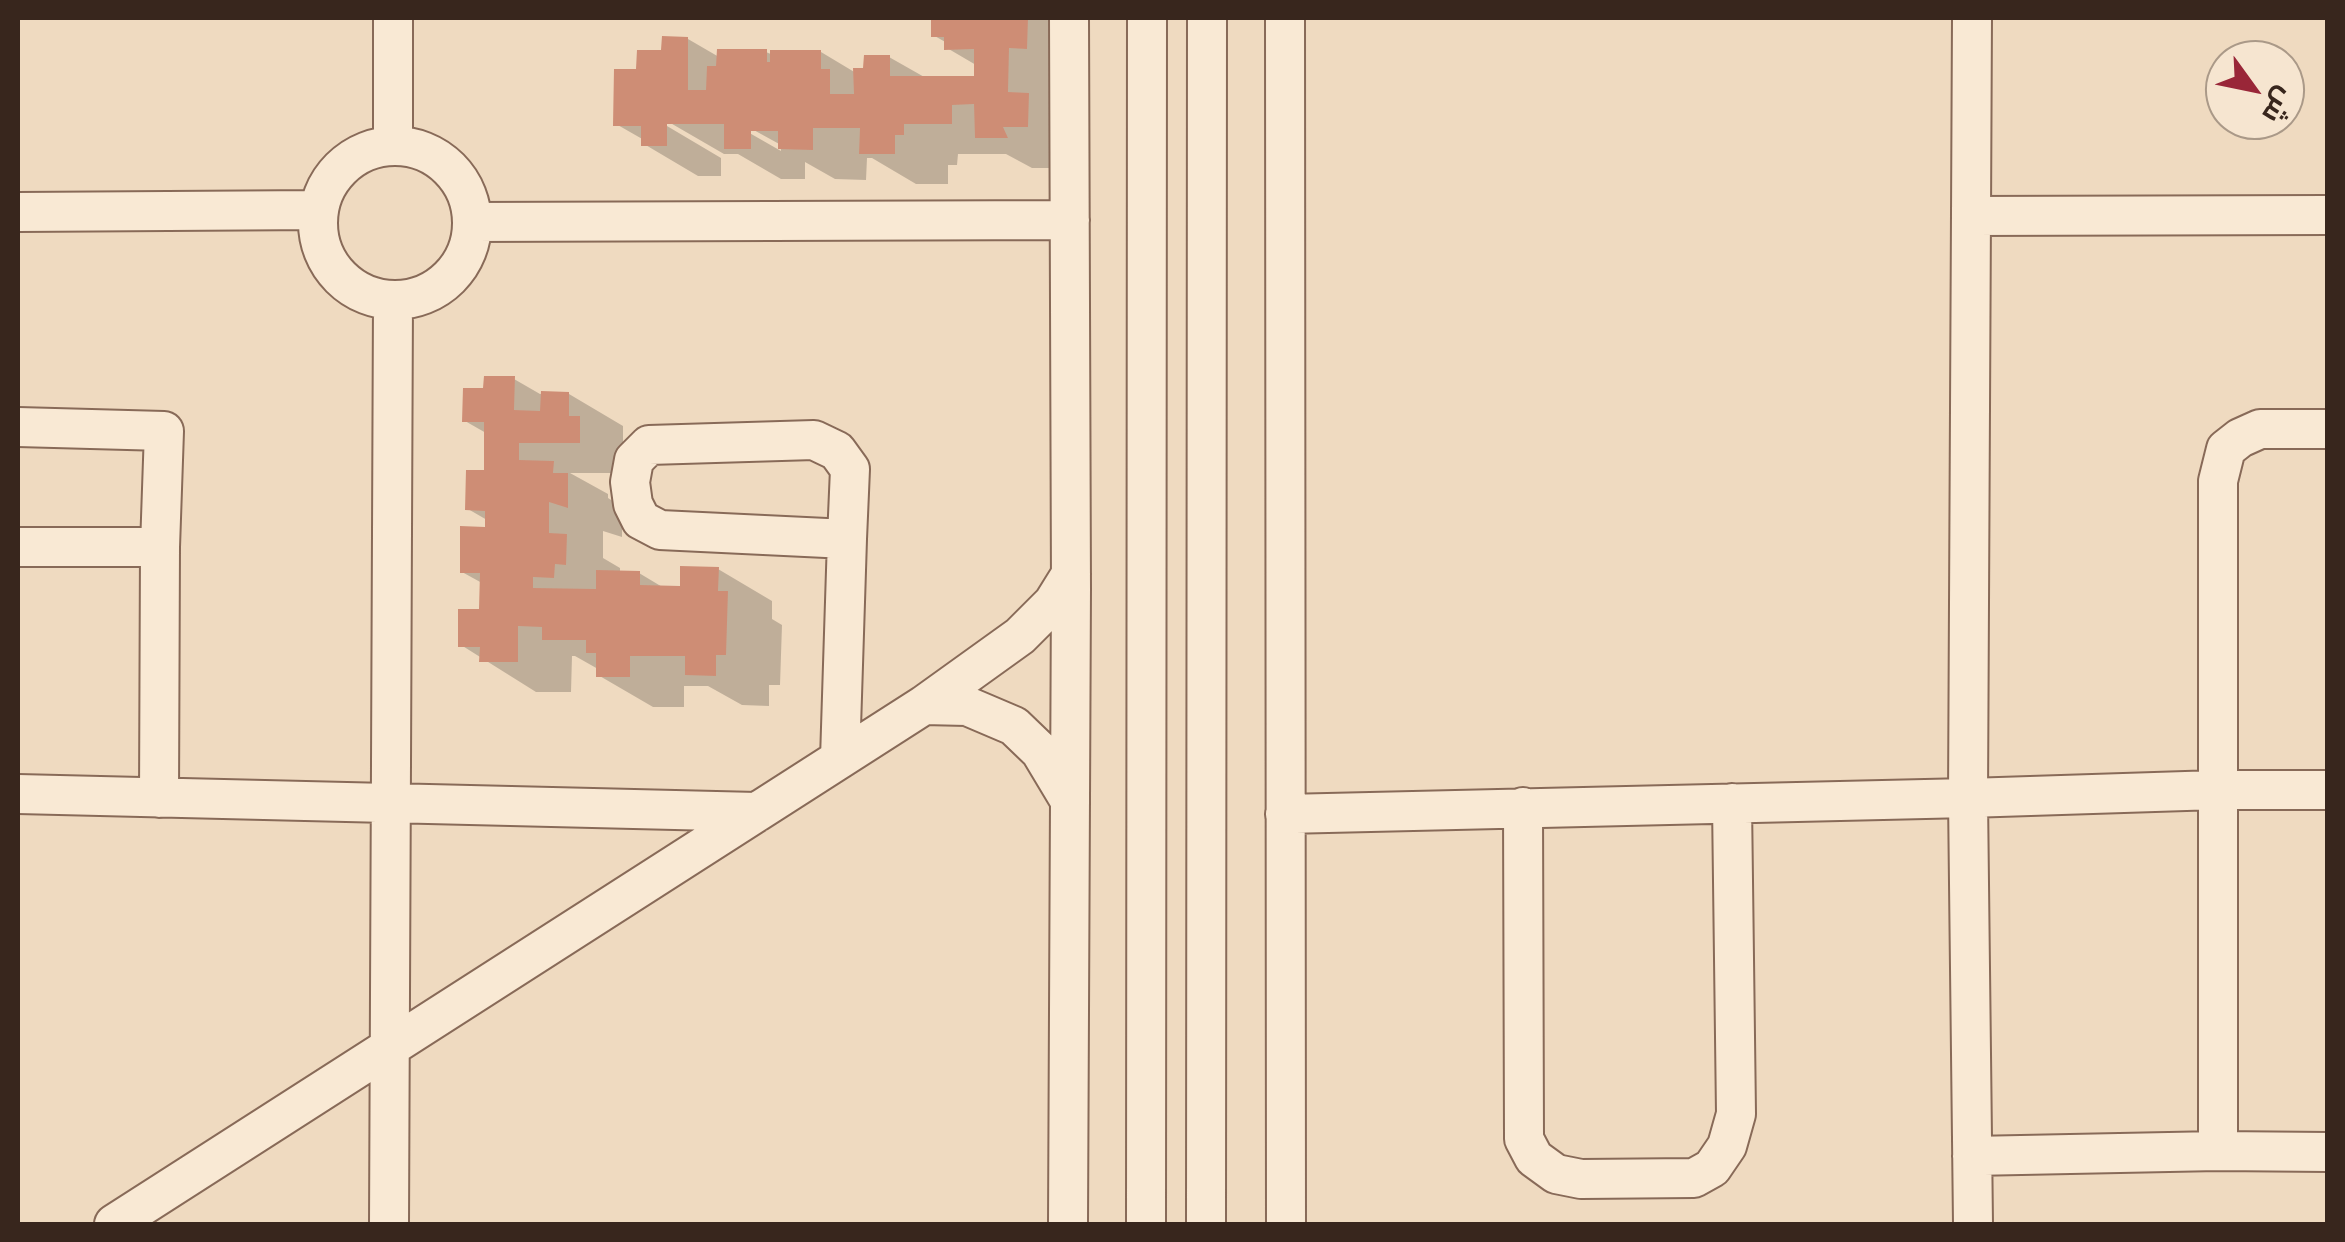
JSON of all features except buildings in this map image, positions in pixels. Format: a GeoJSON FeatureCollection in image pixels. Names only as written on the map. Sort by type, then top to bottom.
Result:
{"type":"FeatureCollection","features":[{"type":"Feature","properties":{"kind":"street"},"geometry":{"type":"LineString","coordinates":[[393,18],[393,145]]}},
{"type":"Feature","properties":{"kind":"street"},"geometry":{"type":"LineString","coordinates":[[1068,1224],[1069,18]]}},
{"type":"Feature","properties":{"kind":"street"},"geometry":{"type":"LineString","coordinates":[[1146,1224],[1147,18]]}},
{"type":"Feature","properties":{"kind":"street"},"geometry":{"type":"LineString","coordinates":[[1206,1224],[1207,18]]}},
{"type":"Feature","properties":{"kind":"street"},"geometry":{"type":"LineString","coordinates":[[1285,18],[1286,1224]]}},
{"type":"Feature","properties":{"kind":"street"},"geometry":{"type":"LineString","coordinates":[[1972,18],[1968,798],[1972,1224]]}},
{"type":"Feature","properties":{"kind":"street"},"geometry":{"type":"LineString","coordinates":[[393,145],[417,148],[440,159],[457,176],[469,198],[472,222],[468,247],[457,269],[440,286],[418,298],[393,301],[367,296],[344,282],[327,262],[318,237],[318,210],[327,185],[344,164],[367,150],[393,145]]}},
{"type":"Feature","properties":{"kind":"street"},"geometry":{"type":"LineString","coordinates":[[18,212],[318,210]]}},
{"type":"Feature","properties":{"kind":"street"},"geometry":{"type":"LineString","coordinates":[[1971,216],[2328,216]]}},
{"type":"Feature","properties":{"kind":"street"},"geometry":{"type":"LineString","coordinates":[[472,222],[1070,220]]}},
{"type":"Feature","properties":{"kind":"street"},"geometry":{"type":"LineString","coordinates":[[389,1224],[393,301]]}},
{"type":"Feature","properties":{"kind":"street"},"geometry":{"type":"LineString","coordinates":[[18,428],[164,431],[159,798]]}},
{"type":"Feature","properties":{"kind":"street"},"geometry":{"type":"LineString","coordinates":[[2218,1150],[2218,480],[2226,449],[2240,438],[2260,429],[2328,430]]}},
{"type":"Feature","properties":{"kind":"street"},"geometry":{"type":"LineString","coordinates":[[840,759],[848,540],[850,469],[837,452],[814,440],[649,445],[634,460],[630,482],[633,504],[641,520],[660,530],[848,540]]}},
{"type":"Feature","properties":{"kind":"street"},"geometry":{"type":"LineString","coordinates":[[18,547],[160,547]]}},
{"type":"Feature","properties":{"kind":"street"},"geometry":{"type":"LineString","coordinates":[[114,1224],[924,704],[1020,636],[1053,603],[1071,574]]}},
{"type":"Feature","properties":{"kind":"street"},"geometry":{"type":"LineString","coordinates":[[924,704],[967,706],[1014,726],[1040,751],[1070,801]]}},
{"type":"Feature","properties":{"kind":"street"},"geometry":{"type":"LineString","coordinates":[[1285,814],[2328,790]]}},
{"type":"Feature","properties":{"kind":"street"},"geometry":{"type":"LineString","coordinates":[[18,794],[757,812]]}},
{"type":"Feature","properties":{"kind":"street"},"geometry":{"type":"LineString","coordinates":[[1523,808],[1524,1139],[1534,1158],[1556,1174],[1581,1179],[1694,1178],[1712,1168],[1727,1146],[1736,1114],[1732,804]]}},
{"type":"Feature","properties":{"kind":"street"},"geometry":{"type":"LineString","coordinates":[[1972,1156],[2218,1150],[2328,1152]]}}]}
